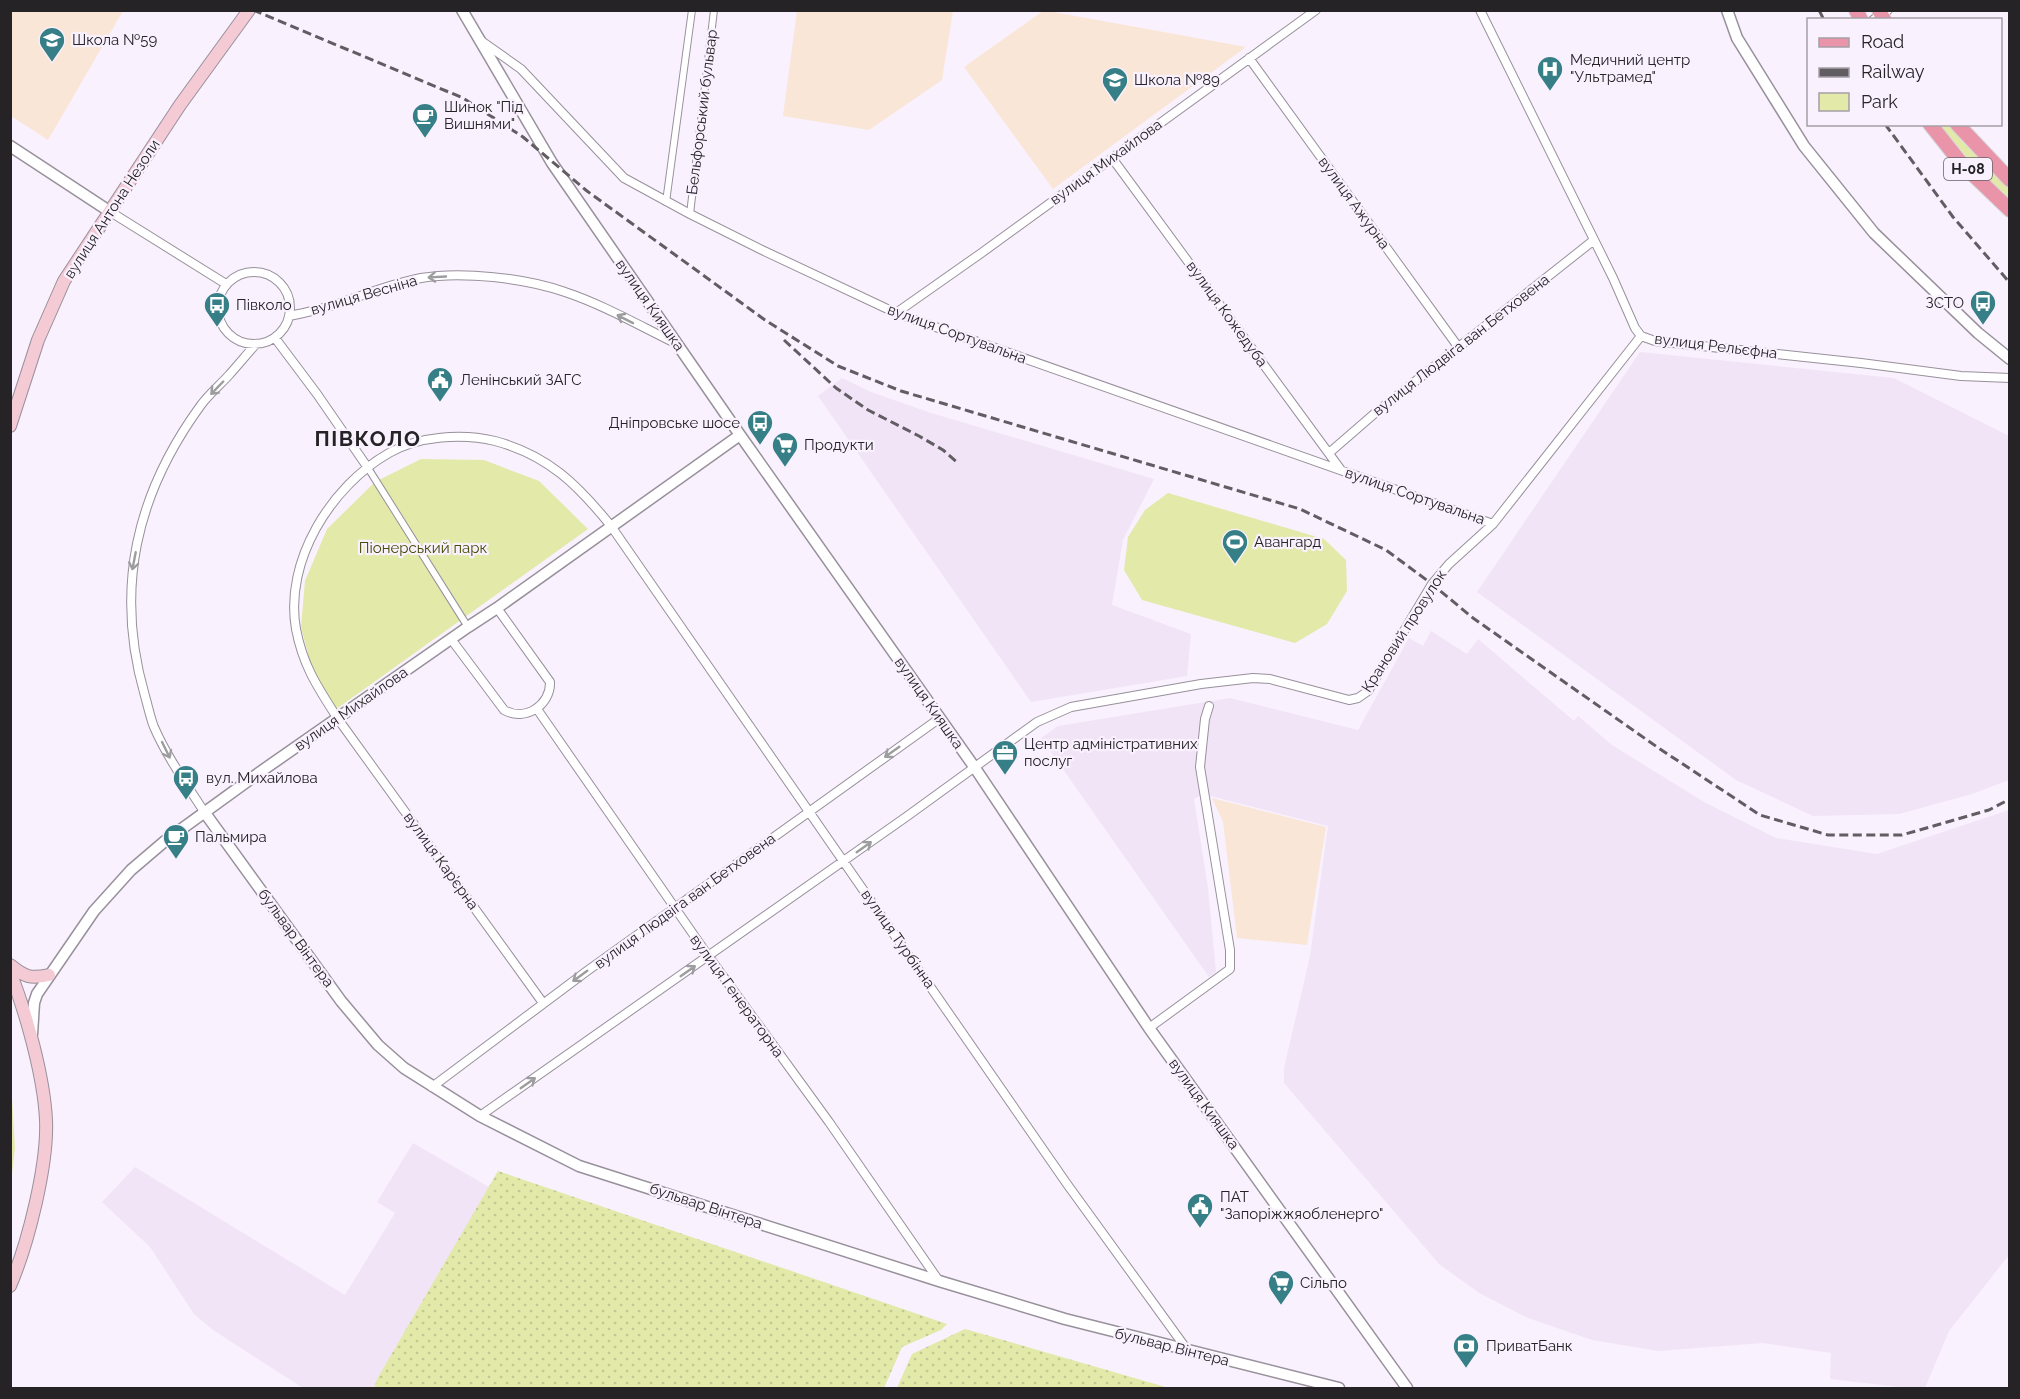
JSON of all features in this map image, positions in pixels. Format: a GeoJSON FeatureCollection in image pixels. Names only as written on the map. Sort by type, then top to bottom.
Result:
{"type":"FeatureCollection","features":[{"type":"Feature","properties":{"kind":"main road","name":"вулиця Антона Незоли"},"geometry":{"type":"LineString","coordinates":[[10,426],[38,340],[64,281],[180,105],[249,10]]}},
{"type":"Feature","properties":{"kind":"main road","name":"Н-08"},"geometry":{"type":"LineString","coordinates":[[1932,126],[1961,163],[2010,210]]}},
{"type":"Feature","properties":{"kind":"main road","name":"Н-08"},"geometry":{"type":"LineString","coordinates":[[1959,126],[2008,175]]}},
{"type":"Feature","properties":{"kind":"main road"},"geometry":{"type":"LineString","coordinates":[[10,965],[26,977],[49,975]]}},
{"type":"Feature","properties":{"kind":"main road"},"geometry":{"type":"LineString","coordinates":[[10,972],[14,993],[31,1041],[46,1120],[44,1157],[30,1222],[10,1286]]}},
{"type":"Feature","properties":{"kind":"street","name":"вулиця Кияшка"},"geometry":{"type":"LineString","coordinates":[[462,10],[552,163],[975,768],[1149,1028],[1407,1389]]}},
{"type":"Feature","properties":{"kind":"street","name":"Бельфорський бульвар"},"geometry":{"type":"LineString","coordinates":[[666,202],[692,10]]}},
{"type":"Feature","properties":{"kind":"street","name":"Бельфорський бульвар"},"geometry":{"type":"LineString","coordinates":[[690,214],[714,10]]}},
{"type":"Feature","properties":{"kind":"street","name":"вулиця Михайлова"},"geometry":{"type":"LineString","coordinates":[[896,313],[1316,10]]}},
{"type":"Feature","properties":{"kind":"street","name":"вулиця Рельєфна"},"geometry":{"type":"LineString","coordinates":[[1480,10],[1635,328],[1641,336],[1655,341],[1961,376],[2010,378]]}},
{"type":"Feature","properties":{"kind":"street"},"geometry":{"type":"LineString","coordinates":[[1727,10],[1737,38],[1804,146],[1874,233],[1962,318],[2010,359]]}},
{"type":"Feature","properties":{"kind":"street","name":"вулиця Сортувальна"},"geometry":{"type":"LineString","coordinates":[[479,40],[521,69],[624,178],[690,214],[896,313],[1493,524]]}},
{"type":"Feature","properties":{"kind":"street","name":"вулиця Ажурна"},"geometry":{"type":"LineString","coordinates":[[1249,58],[1458,348]]}},
{"type":"Feature","properties":{"kind":"street"},"geometry":{"type":"LineString","coordinates":[[10,146],[225,284],[218,302],[218,313],[221,323],[235,339],[256,344],[275,338],[283,331],[289,316]]}},
{"type":"Feature","properties":{"kind":"street","name":"вулиця Кожедуба"},"geometry":{"type":"LineString","coordinates":[[1112,158],[1341,470]]}},
{"type":"Feature","properties":{"kind":"street","name":"вулиця Людвіга ван Бетховена"},"geometry":{"type":"LineString","coordinates":[[1329,453],[1374,414],[1594,240]]}},
{"type":"Feature","properties":{"kind":"street","name":"вулиця Весніна"},"geometry":{"type":"LineString","coordinates":[[225,284],[234,276],[245,272],[256,271],[268,274],[278,280],[285,289],[290,300],[289,316],[422,278],[470,276],[529,282],[564,291],[594,303],[677,344]]}},
{"type":"Feature","properties":{"kind":"street","name":"Крановий провулок"},"geometry":{"type":"LineString","coordinates":[[975,768],[1015,736],[1037,722],[1071,707],[1201,684],[1253,678],[1270,679],[1349,700],[1358,698],[1368,691],[1432,584],[1449,564],[1493,524],[1641,336]]}},
{"type":"Feature","properties":{"kind":"street"},"geometry":{"type":"LineString","coordinates":[[275,338],[368,468],[468,627]]}},
{"type":"Feature","properties":{"kind":"street"},"geometry":{"type":"LineString","coordinates":[[205,813],[172,762],[154,726],[138,672],[133,634],[131,578],[140,528],[150,495],[165,462],[202,403],[256,344]]}},
{"type":"Feature","properties":{"kind":"street","name":"вулиця Михайлова"},"geometry":{"type":"LineString","coordinates":[[31,1041],[34,1003],[49,975],[94,911],[117,884],[165,841],[740,435]]}},
{"type":"Feature","properties":{"kind":"street","name":"вулиця Турбінна"},"geometry":{"type":"LineString","coordinates":[[368,468],[389,453],[424,440],[459,437],[494,441],[529,452],[557,469],[587,496],[844,861],[1067,1184],[1188,1351]]}},
{"type":"Feature","properties":{"kind":"street","name":"вулиця Кар’єрна"},"geometry":{"type":"LineString","coordinates":[[368,468],[336,497],[324,513],[305,551],[298,576],[295,626],[301,651],[309,675],[338,719],[543,1004]]}},
{"type":"Feature","properties":{"kind":"street"},"geometry":{"type":"LineString","coordinates":[[452,639],[504,710],[513,714],[522,714],[537,709],[550,689],[550,682],[497,608]]}},
{"type":"Feature","properties":{"kind":"street"},"geometry":{"type":"LineString","coordinates":[[1149,1028],[1230,969],[1230,950],[1200,767],[1205,719],[1209,706]]}},
{"type":"Feature","properties":{"kind":"street","name":"вулиця Генераторна"},"geometry":{"type":"LineString","coordinates":[[537,709],[709,957],[829,1122],[939,1281]]}},
{"type":"Feature","properties":{"kind":"street","name":"вулиця Людвіга ван Бетховена"},"geometry":{"type":"LineString","coordinates":[[432,1087],[675,908],[940,718]]}},
{"type":"Feature","properties":{"kind":"street"},"geometry":{"type":"LineString","coordinates":[[480,1116],[975,768]]}},
{"type":"Feature","properties":{"kind":"street","name":"бульвар Вінтера"},"geometry":{"type":"LineString","coordinates":[[205,813],[341,1001],[378,1046],[404,1068],[480,1116],[579,1166],[939,1281],[1065,1319],[1339,1389]]}},
{"type":"Feature","properties":{"kind":"shaded area","name":"Школа №59"},"geometry":{"type":"Polygon","coordinates":[[[10,11],[123,11],[48,140],[11,116],[10,11]]]}},
{"type":"Feature","properties":{"kind":"shaded area"},"geometry":{"type":"Polygon","coordinates":[[[797,11],[953,11],[942,80],[869,130],[783,116],[797,11]]]}},
{"type":"Feature","properties":{"kind":"shaded area"},"geometry":{"type":"Polygon","coordinates":[[[1043,11],[1246,47],[1053,189],[964,67],[1043,11]]]}},
{"type":"Feature","properties":{"kind":"shaded area"},"geometry":{"type":"Polygon","coordinates":[[[1640,352],[1894,378],[2009,436],[2009,780],[1972,794],[1899,814],[1813,816],[1736,780],[1477,592],[1640,352]]]}},
{"type":"Feature","properties":{"kind":"shaded area"},"geometry":{"type":"Polygon","coordinates":[[[842,378],[871,392],[928,412],[1154,479],[1123,540],[1112,605],[1191,634],[1187,676],[1031,702],[818,396],[842,378]]]}},
{"type":"Feature","properties":{"kind":"shaded area"},"geometry":{"type":"Polygon","coordinates":[[[1431,631],[1467,654],[1478,639],[1574,721],[1578,716],[1612,745],[1704,802],[1776,838],[1877,854],[2009,810],[2009,1255],[1949,1331],[1925,1388],[1830,1379],[1831,1353],[1763,1343],[1658,1351],[1592,1340],[1528,1318],[1479,1293],[1439,1264],[1284,1083],[1284,1068],[1310,956],[1328,826],[1203,794],[1194,799],[1208,888],[1216,972],[1209,977],[1041,738],[1058,726],[1230,698],[1358,730],[1409,638],[1423,646],[1431,631]]]}},
{"type":"Feature","properties":{"kind":"shaded area"},"geometry":{"type":"Polygon","coordinates":[[[1212,798],[1326,827],[1307,945],[1237,938],[1223,822],[1212,798]]]}},
{"type":"Feature","properties":{"kind":"shaded area"},"geometry":{"type":"Polygon","coordinates":[[[413,1143],[489,1187],[377,1379],[374,1388],[303,1388],[213,1330],[194,1314],[150,1247],[102,1202],[135,1167],[345,1295],[395,1213],[377,1202],[413,1143]]]}},
{"type":"Feature","properties":{"kind":"green space"},"geometry":{"type":"Polygon","coordinates":[[[1941,126],[1950,126],[2009,189],[2009,201],[1980,173],[1941,126]]]}},
{"type":"Feature","properties":{"kind":"green space","name":"Піонерський парк"},"geometry":{"type":"Polygon","coordinates":[[[421,459],[484,460],[539,481],[588,529],[335,710],[314,676],[301,627],[305,581],[327,529],[375,482],[421,459]]]}},
{"type":"Feature","properties":{"kind":"green space","name":"Авангард"},"geometry":{"type":"Polygon","coordinates":[[[1168,493],[1324,539],[1346,560],[1347,591],[1327,624],[1295,643],[1142,600],[1124,570],[1128,537],[1145,510],[1168,493]]]}},
{"type":"Feature","properties":{"kind":"green space"},"geometry":{"type":"Polygon","coordinates":[[[11,1082],[15,1148],[11,1182],[11,1082]]]}},
{"type":"Feature","properties":{"kind":"green space"},"geometry":{"type":"Polygon","coordinates":[[[498,1171],[947,1324],[941,1330],[902,1347],[884,1388],[374,1388],[377,1379],[498,1171]]]}},
{"type":"Feature","properties":{"kind":"green space"},"geometry":{"type":"Polygon","coordinates":[[[965,1329],[1169,1388],[897,1388],[912,1354],[965,1329]]]}},
{"type":"Feature","properties":{"kind":"railway"},"geometry":{"type":"LineString","coordinates":[[253,10],[463,98],[523,137],[587,191],[765,320],[838,366],[901,391],[1300,509],[1386,550],[1473,618],[1660,749],[1760,815],[1828,835],[1902,835],[1989,810],[2010,799]]}},
{"type":"Feature","properties":{"kind":"railway"},"geometry":{"type":"LineString","coordinates":[[1819,10],[1823,18]]}},
{"type":"Feature","properties":{"kind":"railway"},"geometry":{"type":"LineString","coordinates":[[1886,126],[1953,217],[2010,283]]}},
{"type":"Feature","properties":{"kind":"railway"},"geometry":{"type":"LineString","coordinates":[[784,340],[836,388],[868,410],[943,450],[959,464]]}},
{"type":"Feature","properties":{"kind":"place","name":"Школа №59"},"geometry":{"type":"Point","coordinates":[52,63]}},
{"type":"Feature","properties":{"kind":"place","name":"Медичний центр \"Ультрамед\""},"geometry":{"type":"Point","coordinates":[1550,92]}},
{"type":"Feature","properties":{"kind":"place","name":"Школа №89"},"geometry":{"type":"Point","coordinates":[1115,103]}},
{"type":"Feature","properties":{"kind":"place","name":"Шинок \"Під Вишнями\""},"geometry":{"type":"Point","coordinates":[425,139]}},
{"type":"Feature","properties":{"kind":"place","name":"ЗСТО"},"geometry":{"type":"Point","coordinates":[1983,326]}},
{"type":"Feature","properties":{"kind":"place","name":"Півколо"},"geometry":{"type":"Point","coordinates":[217,328]}},
{"type":"Feature","properties":{"kind":"place","name":"Ленінський ЗАГС"},"geometry":{"type":"Point","coordinates":[440,403]}},
{"type":"Feature","properties":{"kind":"place","name":"Дніпровське шосе"},"geometry":{"type":"Point","coordinates":[760,446]}},
{"type":"Feature","properties":{"kind":"place","name":"Продукти"},"geometry":{"type":"Point","coordinates":[785,468]}},
{"type":"Feature","properties":{"kind":"place","name":"Авангард"},"geometry":{"type":"Point","coordinates":[1235,565]}},
{"type":"Feature","properties":{"kind":"place","name":"Центр адміністративних послуг"},"geometry":{"type":"Point","coordinates":[1005,776]}},
{"type":"Feature","properties":{"kind":"place","name":"вул. Михайлова"},"geometry":{"type":"Point","coordinates":[186,801]}},
{"type":"Feature","properties":{"kind":"place","name":"Пальмира"},"geometry":{"type":"Point","coordinates":[176,860]}},
{"type":"Feature","properties":{"kind":"place","name":"ПАТ \"Запоріжжяобленерго\""},"geometry":{"type":"Point","coordinates":[1200,1229]}},
{"type":"Feature","properties":{"kind":"place","name":"Сільпо"},"geometry":{"type":"Point","coordinates":[1281,1306]}},
{"type":"Feature","properties":{"kind":"place","name":"ПриватБанк"},"geometry":{"type":"Point","coordinates":[1466,1369]}},
{"type":"Feature","properties":{"kind":"district","name":"ПІВКОЛО"},"geometry":{"type":"Point","coordinates":[368,438]}}]}
